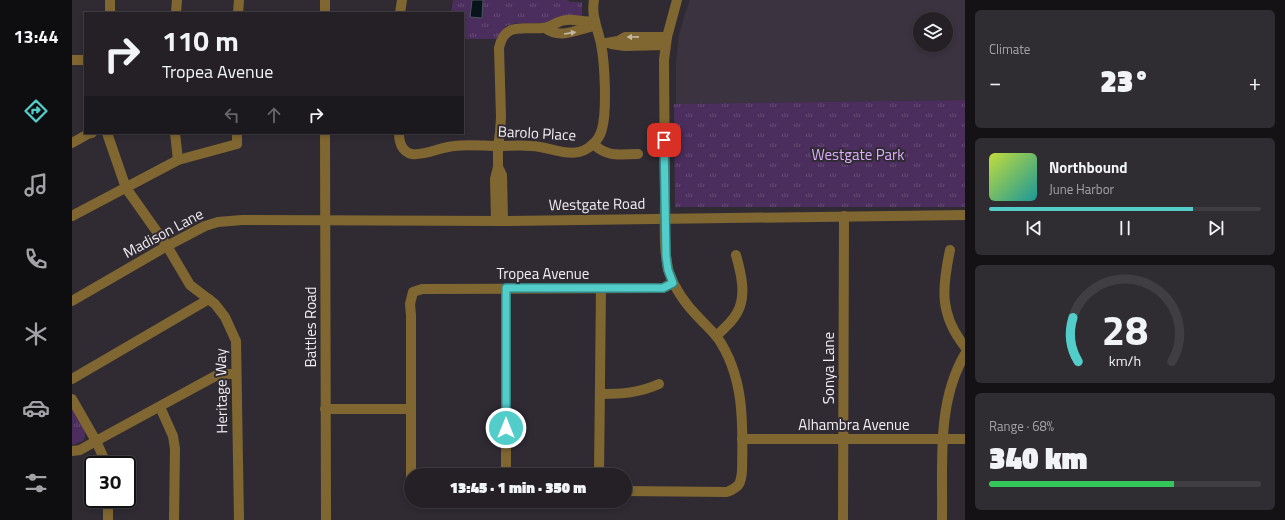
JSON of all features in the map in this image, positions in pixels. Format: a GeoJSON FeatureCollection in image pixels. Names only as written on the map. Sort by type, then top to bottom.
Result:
{"type":"FeatureCollection","features":[{"type":"Feature","properties":{"kind":"street"},"geometry":{"type":"LineString","coordinates":[[110,0],[110,12]]}},
{"type":"Feature","properties":{"kind":"street"},"geometry":{"type":"LineString","coordinates":[[176,12],[177,0]]}},
{"type":"Feature","properties":{"kind":"street"},"geometry":{"type":"LineString","coordinates":[[238,12],[239,0]]}},
{"type":"Feature","properties":{"kind":"street"},"geometry":{"type":"LineString","coordinates":[[325,0],[325,12]]}},
{"type":"Feature","properties":{"kind":"street"},"geometry":{"type":"LineString","coordinates":[[400,12],[402,0]]}},
{"type":"Feature","properties":{"kind":"street"},"geometry":{"type":"LineString","coordinates":[[594,0],[593,12],[601,44],[604,75],[604,116],[602,130],[593,144],[602,152],[609,154],[638,154]]}},
{"type":"Feature","properties":{"kind":"street"},"geometry":{"type":"LineString","coordinates":[[632,491],[727,492],[736,488],[741,481],[742,414],[740,392],[735,372],[716,336],[690,308],[673,283],[668,270],[666,256],[666,41],[678,0]]}},
{"type":"Feature","properties":{"kind":"street"},"geometry":{"type":"LineString","coordinates":[[499,221],[495,179],[498,167],[498,146],[501,117],[499,48],[501,41],[508,31],[514,28],[545,28],[566,20],[595,23]]}},
{"type":"Feature","properties":{"kind":"street"},"geometry":{"type":"LineString","coordinates":[[601,44],[624,46],[666,41]]}},
{"type":"Feature","properties":{"kind":"street"},"geometry":{"type":"LineString","coordinates":[[72,60],[84,60]]}},
{"type":"Feature","properties":{"kind":"street"},"geometry":{"type":"LineString","coordinates":[[72,143],[90,134]]}},
{"type":"Feature","properties":{"kind":"street","name":"Heritage Way"},"geometry":{"type":"LineString","coordinates":[[105,134],[126,188],[167,246],[190,285],[209,299],[225,317],[236,341],[239,520]]}},
{"type":"Feature","properties":{"kind":"street"},"geometry":{"type":"LineString","coordinates":[[175,134],[178,160]]}},
{"type":"Feature","properties":{"kind":"street"},"geometry":{"type":"LineString","coordinates":[[72,216],[178,160],[237,144],[237,134]]}},
{"type":"Feature","properties":{"kind":"street","name":"Battles Road"},"geometry":{"type":"LineString","coordinates":[[325,134],[324,220],[326,520]]}},
{"type":"Feature","properties":{"kind":"street","name":"Barolo Place"},"geometry":{"type":"LineString","coordinates":[[399,134],[400,142],[406,151],[413,154],[420,154],[441,147],[453,146],[533,146],[564,153],[575,153],[585,150],[593,144]]}},
{"type":"Feature","properties":{"kind":"street","name":"Westgate Road"},"geometry":{"type":"LineString","coordinates":[[324,220],[499,221],[965,215]]}},
{"type":"Feature","properties":{"kind":"street","name":"Sonya Lane"},"geometry":{"type":"LineString","coordinates":[[842,520],[844,216]]}},
{"type":"Feature","properties":{"kind":"street","name":"Madison Lane"},"geometry":{"type":"LineString","coordinates":[[72,301],[167,246],[205,226],[218,222],[242,220],[324,220]]}},
{"type":"Feature","properties":{"kind":"street"},"geometry":{"type":"LineString","coordinates":[[950,250],[945,276],[944,302],[951,324],[958,338],[965,347]]}},
{"type":"Feature","properties":{"kind":"street"},"geometry":{"type":"LineString","coordinates":[[716,336],[728,326],[738,313],[742,296],[741,272],[736,255]]}},
{"type":"Feature","properties":{"kind":"street","name":"Tropea Avenue"},"geometry":{"type":"LineString","coordinates":[[411,409],[412,315],[410,304],[413,292],[422,288],[663,288],[673,283]]}},
{"type":"Feature","properties":{"kind":"street"},"geometry":{"type":"LineString","coordinates":[[506,288],[506,468]]}},
{"type":"Feature","properties":{"kind":"street"},"geometry":{"type":"LineString","coordinates":[[599,468],[601,288]]}},
{"type":"Feature","properties":{"kind":"street"},"geometry":{"type":"LineString","coordinates":[[72,379],[209,299]]}},
{"type":"Feature","properties":{"kind":"street"},"geometry":{"type":"LineString","coordinates":[[942,520],[944,416],[952,382],[959,364],[965,354]]}},
{"type":"Feature","properties":{"kind":"street"},"geometry":{"type":"LineString","coordinates":[[72,451],[80,450],[219,374],[236,374]]}},
{"type":"Feature","properties":{"kind":"street"},"geometry":{"type":"LineString","coordinates":[[600,394],[633,393],[659,384]]}},
{"type":"Feature","properties":{"kind":"street"},"geometry":{"type":"LineString","coordinates":[[72,398],[103,456]]}},
{"type":"Feature","properties":{"kind":"street"},"geometry":{"type":"LineString","coordinates":[[160,407],[173,436],[175,449],[174,520]]}},
{"type":"Feature","properties":{"kind":"street"},"geometry":{"type":"LineString","coordinates":[[325,409],[411,409],[411,468]]}},
{"type":"Feature","properties":{"kind":"street","name":"Alhambra Avenue"},"geometry":{"type":"LineString","coordinates":[[742,439],[965,439]]}},
{"type":"Feature","properties":{"kind":"street"},"geometry":{"type":"LineString","coordinates":[[108,508],[108,520]]}},
{"type":"Feature","properties":{"kind":"shaded area"},"geometry":{"type":"Polygon","coordinates":[[[472,0],[483,0],[482,18],[470,17],[472,0]]]}},
{"type":"Feature","properties":{"kind":"shaded area"},"geometry":{"type":"Polygon","coordinates":[[[690,0],[965,0],[965,100],[676,104],[676,61],[679,35],[690,0]]]}},
{"type":"Feature","properties":{"kind":"green space"},"geometry":{"type":"Polygon","coordinates":[[[453,0],[567,0],[570,2],[582,2],[582,18],[546,23],[516,23],[506,26],[496,39],[464,39],[464,12],[451,12],[453,0]]]}},
{"type":"Feature","properties":{"kind":"green space","name":"Westgate Park"},"geometry":{"type":"Polygon","coordinates":[[[965,100],[965,207],[675,207],[674,104],[965,100]]]}},
{"type":"Feature","properties":{"kind":"green space"},"geometry":{"type":"Polygon","coordinates":[[[72,406],[82,423],[85,437],[83,441],[72,445],[72,406]]]}},
{"type":"Feature","properties":{"kind":"route"},"geometry":{"type":"LineString","coordinates":[[506,428],[506,288],[663,288],[673,283],[668,270],[666,256],[664,140]]}}]}
